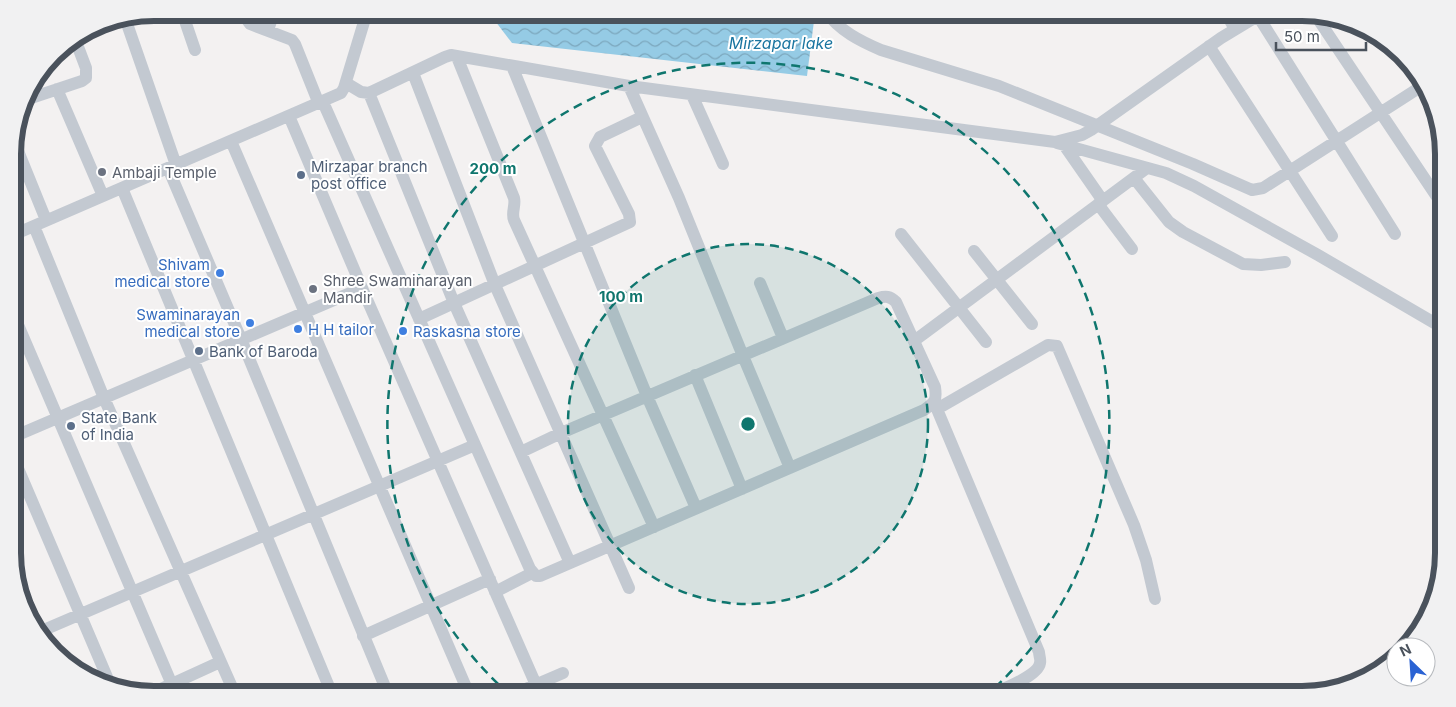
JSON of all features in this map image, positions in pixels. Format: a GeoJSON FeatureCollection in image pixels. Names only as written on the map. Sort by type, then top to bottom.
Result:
{"type":"FeatureCollection","features":[{"type":"Feature","properties":{"kind":"street"},"geometry":{"type":"LineString","coordinates":[[833,21],[864,42],[881,50],[999,86],[1193,164],[1252,190],[1263,188],[1417,89]]}},
{"type":"Feature","properties":{"kind":"street"},"geometry":{"type":"LineString","coordinates":[[1230,21],[1235,29]]}},
{"type":"Feature","properties":{"kind":"street"},"geometry":{"type":"LineString","coordinates":[[1059,144],[1082,135],[1098,125],[1209,46],[1248,21]]}},
{"type":"Feature","properties":{"kind":"street"},"geometry":{"type":"LineString","coordinates":[[1264,21],[1395,234]]}},
{"type":"Feature","properties":{"kind":"street"},"geometry":{"type":"LineString","coordinates":[[186,22],[196,50]]}},
{"type":"Feature","properties":{"kind":"street"},"geometry":{"type":"LineString","coordinates":[[248,22],[287,37],[295,44],[532,573],[536,576],[540,576],[936,406],[1048,345],[1057,346],[1134,525],[1146,560],[1155,600]]}},
{"type":"Feature","properties":{"kind":"street"},"geometry":{"type":"LineString","coordinates":[[268,30],[271,22]]}},
{"type":"Feature","properties":{"kind":"street"},"geometry":{"type":"LineString","coordinates":[[22,231],[341,93],[346,83],[364,22]]}},
{"type":"Feature","properties":{"kind":"street"},"geometry":{"type":"LineString","coordinates":[[1320,22],[1435,195]]}},
{"type":"Feature","properties":{"kind":"street"},"geometry":{"type":"LineString","coordinates":[[126,24],[172,166],[241,339],[385,686]]}},
{"type":"Feature","properties":{"kind":"street"},"geometry":{"type":"LineString","coordinates":[[34,97],[86,78],[86,68],[78,46]]}},
{"type":"Feature","properties":{"kind":"street"},"geometry":{"type":"LineString","coordinates":[[1209,46],[1332,236]]}},
{"type":"Feature","properties":{"kind":"street"},"geometry":{"type":"LineString","coordinates":[[346,83],[361,92],[369,93],[445,57],[457,56],[629,86],[1059,144],[1166,173],[1219,199],[1435,323]]}},
{"type":"Feature","properties":{"kind":"street"},"geometry":{"type":"LineString","coordinates":[[457,56],[514,198],[512,215],[654,527]]}},
{"type":"Feature","properties":{"kind":"street"},"geometry":{"type":"LineString","coordinates":[[512,66],[647,396],[696,508]]}},
{"type":"Feature","properties":{"kind":"street"},"geometry":{"type":"LineString","coordinates":[[413,73],[495,285],[629,588]]}},
{"type":"Feature","properties":{"kind":"street"},"geometry":{"type":"LineString","coordinates":[[629,86],[679,198],[742,356],[790,468]]}},
{"type":"Feature","properties":{"kind":"street"},"geometry":{"type":"LineString","coordinates":[[57,89],[103,196]]}},
{"type":"Feature","properties":{"kind":"street"},"geometry":{"type":"LineString","coordinates":[[369,93],[454,303],[570,563]]}},
{"type":"Feature","properties":{"kind":"street"},"geometry":{"type":"LineString","coordinates":[[692,95],[723,164]]}},
{"type":"Feature","properties":{"kind":"street"},"geometry":{"type":"LineString","coordinates":[[289,116],[536,686]]}},
{"type":"Feature","properties":{"kind":"street"},"geometry":{"type":"LineString","coordinates":[[419,319],[630,222],[629,214],[595,146],[600,137],[642,117]]}},
{"type":"Feature","properties":{"kind":"street"},"geometry":{"type":"LineString","coordinates":[[231,141],[465,686]]}},
{"type":"Feature","properties":{"kind":"street"},"geometry":{"type":"LineString","coordinates":[[1059,144],[1132,249]]}},
{"type":"Feature","properties":{"kind":"street"},"geometry":{"type":"LineString","coordinates":[[22,161],[46,220]]}},
{"type":"Feature","properties":{"kind":"street"},"geometry":{"type":"LineString","coordinates":[[914,341],[1147,168]]}},
{"type":"Feature","properties":{"kind":"street"},"geometry":{"type":"LineString","coordinates":[[1134,178],[1169,222],[1178,230],[1243,264],[1261,265],[1285,262]]}},
{"type":"Feature","properties":{"kind":"street"},"geometry":{"type":"LineString","coordinates":[[122,188],[329,686]]}},
{"type":"Feature","properties":{"kind":"street"},"geometry":{"type":"LineString","coordinates":[[34,226],[104,398],[231,686]]}},
{"type":"Feature","properties":{"kind":"street"},"geometry":{"type":"LineString","coordinates":[[901,234],[986,342]]}},
{"type":"Feature","properties":{"kind":"street"},"geometry":{"type":"LineString","coordinates":[[974,251],[1032,324]]}},
{"type":"Feature","properties":{"kind":"street"},"geometry":{"type":"LineString","coordinates":[[760,283],[783,338]]}},
{"type":"Feature","properties":{"kind":"street"},"geometry":{"type":"LineString","coordinates":[[21,433],[362,288]]}},
{"type":"Feature","properties":{"kind":"street"},"geometry":{"type":"LineString","coordinates":[[521,452],[603,414],[878,298],[886,296],[892,298],[896,302],[935,387],[936,406],[1039,652],[1041,662],[1038,670],[1010,685]]}},
{"type":"Feature","properties":{"kind":"street"},"geometry":{"type":"LineString","coordinates":[[22,333],[173,686]]}},
{"type":"Feature","properties":{"kind":"street"},"geometry":{"type":"LineString","coordinates":[[695,376],[742,488]]}},
{"type":"Feature","properties":{"kind":"street"},"geometry":{"type":"LineString","coordinates":[[46,629],[475,445]]}},
{"type":"Feature","properties":{"kind":"street"},"geometry":{"type":"LineString","coordinates":[[21,476],[107,677]]}},
{"type":"Feature","properties":{"kind":"street"},"geometry":{"type":"LineString","coordinates":[[495,592],[532,573]]}},
{"type":"Feature","properties":{"kind":"street"},"geometry":{"type":"LineString","coordinates":[[364,636],[490,579]]}},
{"type":"Feature","properties":{"kind":"street"},"geometry":{"type":"LineString","coordinates":[[179,686],[220,662]]}},
{"type":"Feature","properties":{"kind":"street"},"geometry":{"type":"LineString","coordinates":[[544,686],[563,673]]}},
{"type":"Feature","properties":{"kind":"water","name":"Mirzapar lake"},"geometry":{"type":"Polygon","coordinates":[[[814,21],[807,76],[512,43],[496,22],[814,21]]]}},
{"type":"Feature","properties":{"kind":"place","name":"Ambaji Temple"},"geometry":{"type":"Point","coordinates":[102,172]}},
{"type":"Feature","properties":{"kind":"place","name":"Mirzapar branch post office"},"geometry":{"type":"Point","coordinates":[301,175]}},
{"type":"Feature","properties":{"kind":"place","name":"Shivam medical store"},"geometry":{"type":"Point","coordinates":[220,273]}},
{"type":"Feature","properties":{"kind":"place","name":"Shree Swaminarayan Mandir"},"geometry":{"type":"Point","coordinates":[313,289]}},
{"type":"Feature","properties":{"kind":"place","name":"Swaminarayan medical store"},"geometry":{"type":"Point","coordinates":[250,323]}},
{"type":"Feature","properties":{"kind":"place","name":"H H tailor"},"geometry":{"type":"Point","coordinates":[298,329]}},
{"type":"Feature","properties":{"kind":"place","name":"Raskasna store"},"geometry":{"type":"Point","coordinates":[403,331]}},
{"type":"Feature","properties":{"kind":"place","name":"Bank of Baroda"},"geometry":{"type":"Point","coordinates":[199,351]}},
{"type":"Feature","properties":{"kind":"place","name":"State Bank of India"},"geometry":{"type":"Point","coordinates":[71,426]}}]}
